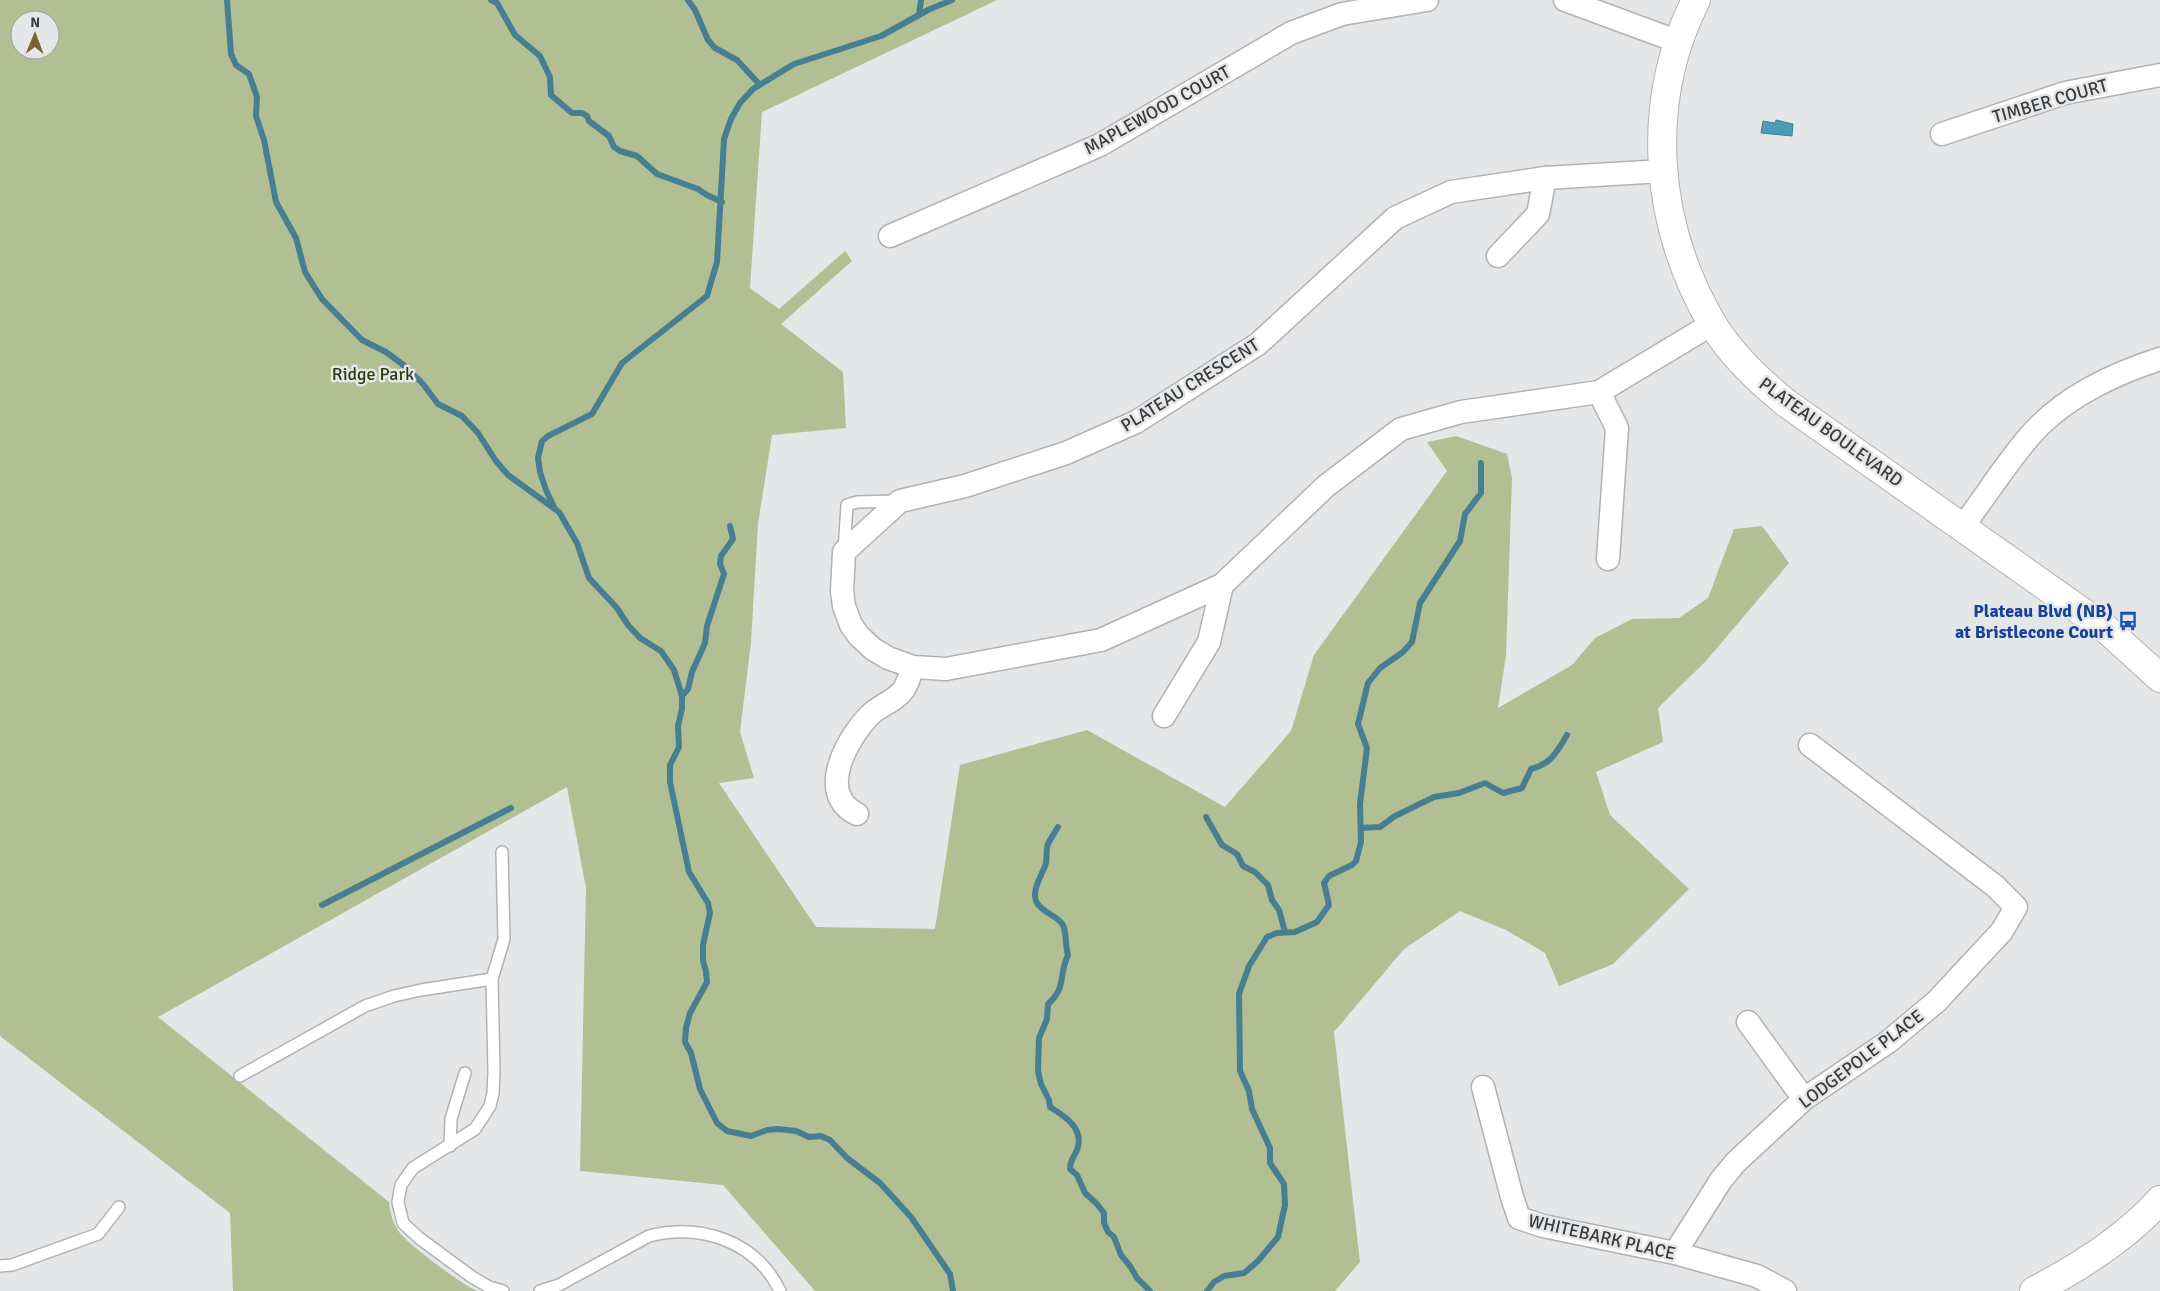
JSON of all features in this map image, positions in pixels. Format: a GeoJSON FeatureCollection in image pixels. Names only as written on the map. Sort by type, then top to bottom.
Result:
{"type":"FeatureCollection","features":[{"type":"Feature","properties":{"kind":"street","name":"MAPLEWOOD COURT"},"geometry":{"type":"LineString","coordinates":[[890,236],[1100,145],[1292,34],[1316,23],[1342,14],[1428,0]]}},
{"type":"Feature","properties":{"kind":"street"},"geometry":{"type":"LineString","coordinates":[[1565,0],[1680,42]]}},
{"type":"Feature","properties":{"kind":"street","name":"PLATEAU BOULEVARD"},"geometry":{"type":"LineString","coordinates":[[1696,0],[1669,77],[1663,107],[1661,138],[1667,210],[1676,244],[1684,269],[1712,324],[1756,378],[1786,403],[1963,526],[2104,628],[2160,678]]}},
{"type":"Feature","properties":{"kind":"street","name":"TIMBER COURT"},"geometry":{"type":"LineString","coordinates":[[1942,134],[2065,93],[2160,75]]}},
{"type":"Feature","properties":{"kind":"street","name":"PLATEAU CRESCENT"},"geometry":{"type":"LineString","coordinates":[[844,552],[900,501],[965,486],[1066,453],[1136,422],[1258,344],[1395,218],[1451,192],[1545,178],[1663,170]]}},
{"type":"Feature","properties":{"kind":"street"},"geometry":{"type":"LineString","coordinates":[[1498,256],[1538,214],[1545,178]]}},
{"type":"Feature","properties":{"kind":"street"},"geometry":{"type":"LineString","coordinates":[[844,552],[842,590],[844,606],[851,625],[859,636],[873,649],[888,658],[913,667],[946,669],[1101,640],[1222,585],[1326,486],[1401,429],[1461,412],[1599,392],[1712,324]]}},
{"type":"Feature","properties":{"kind":"street"},"geometry":{"type":"LineString","coordinates":[[1963,526],[2025,441],[2051,415],[2080,395],[2106,381],[2160,359]]}},
{"type":"Feature","properties":{"kind":"street"},"geometry":{"type":"LineString","coordinates":[[1599,392],[1617,428],[1608,559]]}},
{"type":"Feature","properties":{"kind":"street"},"geometry":{"type":"LineString","coordinates":[[1164,716],[1209,642],[1222,585]]}},
{"type":"Feature","properties":{"kind":"street"},"geometry":{"type":"LineString","coordinates":[[857,814],[843,804],[838,795],[836,785],[842,757],[852,737],[871,714],[904,689],[913,667]]}},
{"type":"Feature","properties":{"kind":"street","name":"LODGEPOLE PLACE"},"geometry":{"type":"LineString","coordinates":[[1675,1252],[1721,1180],[1736,1162],[1804,1100],[1888,1042],[1938,1001],[2002,931],[2016,907],[1995,886],[1810,745]]}},
{"type":"Feature","properties":{"kind":"street"},"geometry":{"type":"LineString","coordinates":[[1748,1022],[1804,1100]]}},
{"type":"Feature","properties":{"kind":"street","name":"WHITEBARK PLACE"},"geometry":{"type":"LineString","coordinates":[[1483,1087],[1519,1218],[1543,1226],[1675,1252],[1757,1276],[1785,1291]]}},
{"type":"Feature","properties":{"kind":"street"},"geometry":{"type":"LineString","coordinates":[[2034,1291],[2120,1237],[2142,1220],[2160,1200]]}},
{"type":"Feature","properties":{"kind":"lane"},"geometry":{"type":"LineString","coordinates":[[844,552],[847,505],[857,502],[900,501]]}},
{"type":"Feature","properties":{"kind":"lane"},"geometry":{"type":"LineString","coordinates":[[502,852],[504,939],[492,979],[494,1072],[490,1106],[475,1130],[426,1158],[406,1176],[399,1193],[400,1214],[403,1223],[411,1231],[472,1278],[489,1287],[503,1291]]}},
{"type":"Feature","properties":{"kind":"lane"},"geometry":{"type":"LineString","coordinates":[[240,1076],[365,1006],[412,992],[492,979]]}},
{"type":"Feature","properties":{"kind":"lane"},"geometry":{"type":"LineString","coordinates":[[450,1146],[451,1119],[465,1073]]}},
{"type":"Feature","properties":{"kind":"lane"},"geometry":{"type":"LineString","coordinates":[[0,1266],[12,1265],[98,1234],[119,1206]]}},
{"type":"Feature","properties":{"kind":"lane"},"geometry":{"type":"LineString","coordinates":[[540,1291],[559,1285],[649,1236],[688,1231],[714,1236],[750,1254],[771,1275],[780,1291]]}},
{"type":"Feature","properties":{"kind":"green space","name":"Ridge Park"},"geometry":{"type":"Polygon","coordinates":[[[0,0],[997,0],[762,112],[750,288],[779,309],[845,251],[852,261],[781,324],[843,372],[846,428],[772,435],[758,524],[751,642],[740,732],[754,778],[719,783],[816,927],[935,929],[960,765],[1087,730],[1225,807],[1291,731],[1314,655],[1447,471],[1427,442],[1456,436],[1507,454],[1512,478],[1506,655],[1498,708],[1572,665],[1595,638],[1632,619],[1679,618],[1708,598],[1734,529],[1762,526],[1789,563],[1706,661],[1658,708],[1663,742],[1596,772],[1610,815],[1689,889],[1613,964],[1559,986],[1545,953],[1506,930],[1460,911],[1404,949],[1334,1032],[1360,1262],[1335,1291],[815,1291],[723,1185],[580,1171],[586,888],[567,787],[158,1017],[389,1202],[393,1221],[399,1232],[436,1264],[477,1291],[233,1291],[230,1213],[0,1036],[0,0]]]}},
{"type":"Feature","properties":{"kind":"water"},"geometry":{"type":"Polygon","coordinates":[[[1776,120],[1793,124],[1792,136],[1761,133],[1763,121],[1775,123],[1776,120]]]}},
{"type":"Feature","properties":{"kind":"waterway"},"geometry":{"type":"LineString","coordinates":[[227,0],[231,54],[236,65],[249,74],[257,97],[256,116],[264,140],[276,202],[296,238],[305,272],[322,299],[362,340],[386,352],[406,367],[423,384],[438,404],[462,416],[478,433],[496,461],[508,475],[559,512],[577,543],[589,578],[617,608],[628,625],[640,638],[661,651],[674,670],[682,696],[682,709],[678,726],[679,747],[670,765],[670,782],[689,872],[708,903],[710,913],[703,945],[703,961],[707,982],[690,1013],[685,1042],[691,1053],[700,1089],[717,1123],[727,1131],[751,1136],[767,1130],[778,1129],[796,1131],[809,1137],[821,1136],[830,1140],[847,1158],[880,1183],[911,1217],[950,1274],[953,1291]]}},
{"type":"Feature","properties":{"kind":"waterway"},"geometry":{"type":"LineString","coordinates":[[491,0],[497,3],[515,35],[540,56],[550,77],[551,95],[572,113],[582,113],[587,116],[589,121],[609,136],[614,147],[620,151],[637,156],[657,174],[698,189],[722,202]]}},
{"type":"Feature","properties":{"kind":"waterway"},"geometry":{"type":"LineString","coordinates":[[688,0],[695,10],[708,40],[715,48],[737,60],[760,85]]}},
{"type":"Feature","properties":{"kind":"waterway"},"geometry":{"type":"LineString","coordinates":[[919,15],[921,0]]}},
{"type":"Feature","properties":{"kind":"waterway"},"geometry":{"type":"LineString","coordinates":[[554,507],[540,472],[538,458],[542,441],[548,436],[592,414],[622,363],[707,296],[717,262],[724,139],[731,119],[740,103],[753,89],[794,64],[881,36],[928,10],[952,0]]}},
{"type":"Feature","properties":{"kind":"waterway"},"geometry":{"type":"LineString","coordinates":[[1207,1291],[1214,1282],[1224,1276],[1244,1273],[1258,1261],[1278,1237],[1285,1205],[1284,1184],[1270,1163],[1270,1148],[1252,1109],[1249,1091],[1240,1071],[1239,994],[1249,966],[1267,937],[1277,933],[1295,932],[1317,922],[1329,905],[1324,883],[1329,876],[1352,865],[1356,861],[1361,842],[1360,804],[1367,748],[1358,724],[1368,683],[1380,668],[1403,652],[1412,642],[1420,603],[1460,541],[1465,514],[1481,493],[1481,463]]}},
{"type":"Feature","properties":{"kind":"waterway"},"geometry":{"type":"LineString","coordinates":[[682,696],[688,689],[692,672],[705,643],[707,626],[724,574],[720,564],[721,556],[733,539],[730,526]]}},
{"type":"Feature","properties":{"kind":"waterway"},"geometry":{"type":"LineString","coordinates":[[1361,828],[1380,827],[1395,816],[1434,797],[1459,793],[1485,783],[1503,793],[1522,788],[1531,769],[1549,761],[1567,735]]}},
{"type":"Feature","properties":{"kind":"waterway"},"geometry":{"type":"LineString","coordinates":[[322,905],[511,808]]}},
{"type":"Feature","properties":{"kind":"waterway"},"geometry":{"type":"LineString","coordinates":[[1206,817],[1222,845],[1237,854],[1243,866],[1255,872],[1268,885],[1272,900],[1279,910],[1285,932]]}},
{"type":"Feature","properties":{"kind":"waterway"},"geometry":{"type":"LineString","coordinates":[[1058,827],[1048,844],[1046,863],[1036,888],[1035,898],[1040,906],[1063,925],[1068,955],[1060,987],[1048,1004],[1047,1019],[1039,1038],[1038,1071],[1050,1107],[1071,1123],[1078,1134],[1078,1147],[1070,1169],[1077,1175],[1085,1193],[1104,1213],[1104,1223],[1108,1232],[1114,1237],[1121,1255],[1137,1278],[1150,1291]]}},
{"type":"Feature","properties":{"kind":"place","name":"Plateau Blvd (NB) at Bristlecone Court"},"geometry":{"type":"Point","coordinates":[2128,621]}}]}
